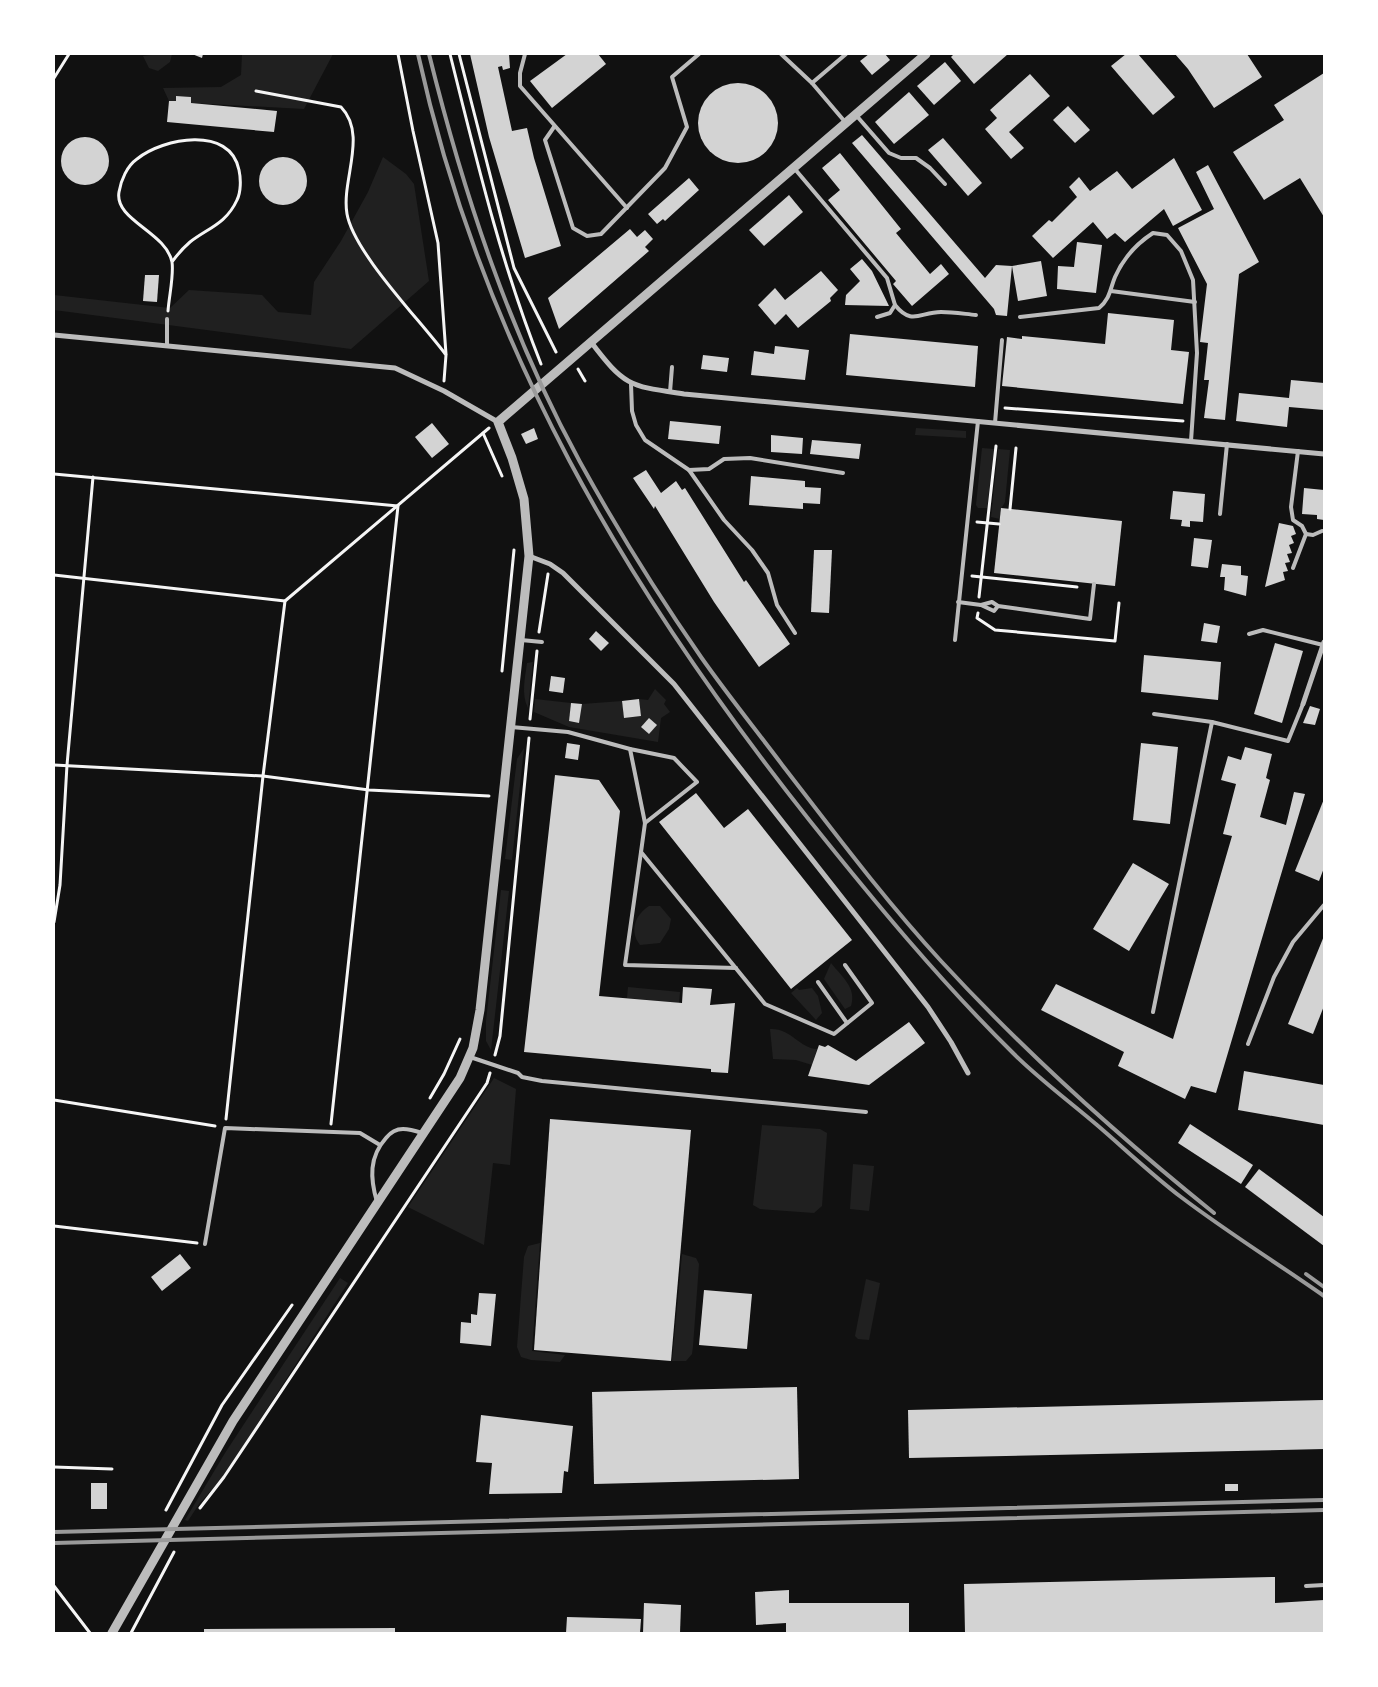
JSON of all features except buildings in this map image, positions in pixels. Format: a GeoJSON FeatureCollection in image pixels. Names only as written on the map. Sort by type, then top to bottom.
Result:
{"type":"FeatureCollection","features":[{"type":"Feature","properties":{"kind":"street"},"geometry":{"type":"LineString","coordinates":[[498,422],[926,54]]}},
{"type":"Feature","properties":{"kind":"street"},"geometry":{"type":"LineString","coordinates":[[54,335],[395,368],[444,391],[498,422],[512,458],[524,499],[529,556],[480,1010],[470,1057],[460,1078],[425,1133],[233,1421],[112,1633]]}},
{"type":"Feature","properties":{"kind":"street"},"geometry":{"type":"LineString","coordinates":[[592,342],[616,373],[631,384],[670,392],[1324,454]]}},
{"type":"Feature","properties":{"kind":"street"},"geometry":{"type":"LineString","coordinates":[[529,556],[550,564],[563,573],[674,684],[928,1007],[952,1042],[968,1073]]}},
{"type":"Feature","properties":{"kind":"street"},"geometry":{"type":"LineString","coordinates":[[1303,704],[1324,644]]}},
{"type":"Feature","properties":{"kind":"lane"},"geometry":{"type":"LineString","coordinates":[[525,54],[520,73],[520,86],[627,208]]}},
{"type":"Feature","properties":{"kind":"lane"},"geometry":{"type":"LineString","coordinates":[[554,127],[545,140],[573,228],[587,236],[600,234],[665,168],[687,127],[672,76],[699,54]]}},
{"type":"Feature","properties":{"kind":"lane"},"geometry":{"type":"LineString","coordinates":[[781,54],[812,83],[846,123]]}},
{"type":"Feature","properties":{"kind":"lane"},"geometry":{"type":"LineString","coordinates":[[812,83],[846,54]]}},
{"type":"Feature","properties":{"kind":"lane"},"geometry":{"type":"LineString","coordinates":[[856,114],[889,152],[901,158],[916,158],[930,168],[945,184]]}},
{"type":"Feature","properties":{"kind":"lane"},"geometry":{"type":"LineString","coordinates":[[794,168],[887,278],[895,305],[902,313],[914,318],[940,312],[976,315]]}},
{"type":"Feature","properties":{"kind":"lane"},"geometry":{"type":"LineString","coordinates":[[1020,318],[1099,308],[1105,303],[1122,263],[1132,250],[1153,233],[1164,233],[1174,241],[1181,251],[1193,280],[1197,353],[1191,441]]}},
{"type":"Feature","properties":{"kind":"lane"},"geometry":{"type":"LineString","coordinates":[[1111,291],[1195,302]]}},
{"type":"Feature","properties":{"kind":"lane"},"geometry":{"type":"LineString","coordinates":[[877,317],[890,313],[895,305]]}},
{"type":"Feature","properties":{"kind":"lane"},"geometry":{"type":"LineString","coordinates":[[166,346],[167,319]]}},
{"type":"Feature","properties":{"kind":"lane"},"geometry":{"type":"LineString","coordinates":[[995,423],[1002,340]]}},
{"type":"Feature","properties":{"kind":"lane"},"geometry":{"type":"LineString","coordinates":[[670,392],[672,367]]}},
{"type":"Feature","properties":{"kind":"lane"},"geometry":{"type":"LineString","coordinates":[[631,384],[632,411],[636,425],[645,440],[689,470],[724,520],[752,550],[768,573],[778,605],[795,633]]}},
{"type":"Feature","properties":{"kind":"lane"},"geometry":{"type":"LineString","coordinates":[[955,640],[978,421]]}},
{"type":"Feature","properties":{"kind":"lane"},"geometry":{"type":"LineString","coordinates":[[1220,514],[1227,444]]}},
{"type":"Feature","properties":{"kind":"lane"},"geometry":{"type":"LineString","coordinates":[[1293,568],[1306,534],[1302,526],[1293,520],[1291,507],[1298,452]]}},
{"type":"Feature","properties":{"kind":"lane"},"geometry":{"type":"LineString","coordinates":[[689,470],[709,469],[724,459],[750,458],[843,473]]}},
{"type":"Feature","properties":{"kind":"lane"},"geometry":{"type":"LineString","coordinates":[[1306,534],[1313,535],[1322,531]]}},
{"type":"Feature","properties":{"kind":"lane"},"geometry":{"type":"LineString","coordinates":[[965,538],[972,539]]}},
{"type":"Feature","properties":{"kind":"lane"},"geometry":{"type":"LineString","coordinates":[[980,605],[992,602],[998,606],[1090,619],[1094,584]]}},
{"type":"Feature","properties":{"kind":"lane"},"geometry":{"type":"LineString","coordinates":[[958,602],[980,605],[994,611],[998,606]]}},
{"type":"Feature","properties":{"kind":"lane"},"geometry":{"type":"LineString","coordinates":[[1249,634],[1263,630],[1324,644]]}},
{"type":"Feature","properties":{"kind":"lane"},"geometry":{"type":"LineString","coordinates":[[521,640],[542,642]]}},
{"type":"Feature","properties":{"kind":"lane"},"geometry":{"type":"LineString","coordinates":[[1154,714],[1212,722],[1288,741],[1303,704]]}},
{"type":"Feature","properties":{"kind":"lane"},"geometry":{"type":"LineString","coordinates":[[1153,1012],[1212,722]]}},
{"type":"Feature","properties":{"kind":"lane"},"geometry":{"type":"LineString","coordinates":[[511,727],[568,732],[630,749],[674,758],[697,782],[645,823]]}},
{"type":"Feature","properties":{"kind":"lane"},"geometry":{"type":"LineString","coordinates":[[630,749],[645,823],[625,965],[736,968]]}},
{"type":"Feature","properties":{"kind":"lane"},"geometry":{"type":"LineString","coordinates":[[641,852],[765,1004],[834,1034],[872,1003],[845,965]]}},
{"type":"Feature","properties":{"kind":"lane"},"geometry":{"type":"LineString","coordinates":[[1248,1044],[1274,977],[1293,942],[1324,905]]}},
{"type":"Feature","properties":{"kind":"lane"},"geometry":{"type":"LineString","coordinates":[[818,982],[847,1023]]}},
{"type":"Feature","properties":{"kind":"lane"},"geometry":{"type":"LineString","coordinates":[[470,1057],[522,1077],[542,1081],[866,1112]]}},
{"type":"Feature","properties":{"kind":"lane"},"geometry":{"type":"LineString","coordinates":[[205,1244],[225,1128],[360,1133],[380,1145]]}},
{"type":"Feature","properties":{"kind":"lane"},"geometry":{"type":"LineString","coordinates":[[377,1204],[372,1174],[374,1156],[380,1145],[395,1130],[403,1129],[425,1133]]}},
{"type":"Feature","properties":{"kind":"lane"},"geometry":{"type":"LineString","coordinates":[[1306,1586],[1324,1585]]}},
{"type":"Feature","properties":{"kind":"path"},"geometry":{"type":"LineString","coordinates":[[54,78],[69,54]]}},
{"type":"Feature","properties":{"kind":"path"},"geometry":{"type":"LineString","coordinates":[[398,54],[412,131],[438,243],[446,355],[444,391]]}},
{"type":"Feature","properties":{"kind":"path"},"geometry":{"type":"LineString","coordinates":[[450,54],[503,257],[519,310],[541,364]]}},
{"type":"Feature","properties":{"kind":"path"},"geometry":{"type":"LineString","coordinates":[[459,54],[514,268],[556,352]]}},
{"type":"Feature","properties":{"kind":"path"},"geometry":{"type":"LineString","coordinates":[[256,92],[341,107],[350,116],[354,133],[347,188],[347,214],[354,234],[398,295],[446,355]]}},
{"type":"Feature","properties":{"kind":"path"},"geometry":{"type":"LineString","coordinates":[[167,319],[172,262],[158,238],[123,209],[118,194],[123,177],[135,160],[156,146],[192,140],[212,141],[228,149],[237,161],[241,178],[238,199],[227,216],[212,230],[190,242],[172,262]]}},
{"type":"Feature","properties":{"kind":"path"},"geometry":{"type":"LineString","coordinates":[[996,407],[1193,422]]}},
{"type":"Feature","properties":{"kind":"path"},"geometry":{"type":"LineString","coordinates":[[54,1100],[225,1128],[263,776],[285,601],[498,422]]}},
{"type":"Feature","properties":{"kind":"path"},"geometry":{"type":"LineString","coordinates":[[483,433],[505,482]]}},
{"type":"Feature","properties":{"kind":"path"},"geometry":{"type":"LineString","coordinates":[[996,446],[980,605],[977,618],[995,630],[1115,641],[1119,604]]}},
{"type":"Feature","properties":{"kind":"path"},"geometry":{"type":"LineString","coordinates":[[1010,509],[1016,448]]}},
{"type":"Feature","properties":{"kind":"path"},"geometry":{"type":"LineString","coordinates":[[54,474],[398,506]]}},
{"type":"Feature","properties":{"kind":"path"},"geometry":{"type":"LineString","coordinates":[[54,922],[60,885],[67,765],[93,478]]}},
{"type":"Feature","properties":{"kind":"path"},"geometry":{"type":"LineString","coordinates":[[330,1132],[369,790],[398,506]]}},
{"type":"Feature","properties":{"kind":"path"},"geometry":{"type":"LineString","coordinates":[[967,522],[999,524]]}},
{"type":"Feature","properties":{"kind":"path"},"geometry":{"type":"LineString","coordinates":[[501,680],[515,544]]}},
{"type":"Feature","properties":{"kind":"path"},"geometry":{"type":"LineString","coordinates":[[54,575],[285,601]]}},
{"type":"Feature","properties":{"kind":"path"},"geometry":{"type":"LineString","coordinates":[[961,575],[1077,587]]}},
{"type":"Feature","properties":{"kind":"path"},"geometry":{"type":"LineString","coordinates":[[54,764],[263,776],[369,790],[489,796]]}},
{"type":"Feature","properties":{"kind":"path"},"geometry":{"type":"LineString","coordinates":[[488,805],[490,786]]}},
{"type":"Feature","properties":{"kind":"path"},"geometry":{"type":"LineString","coordinates":[[425,1106],[444,1074],[459,1043],[461,1034]]}},
{"type":"Feature","properties":{"kind":"path"},"geometry":{"type":"LineString","coordinates":[[54,1226],[205,1244]]}},
{"type":"Feature","properties":{"kind":"path"},"geometry":{"type":"LineString","coordinates":[[54,1468],[112,1469]]}},
{"type":"Feature","properties":{"kind":"path"},"geometry":{"type":"LineString","coordinates":[[54,1586],[90,1633]]}},
{"type":"Feature","properties":{"kind":"shaded area"},"geometry":{"type":"Polygon","coordinates":[[[172,54],[170,62],[158,71],[149,68],[143,56],[172,54]]]}},
{"type":"Feature","properties":{"kind":"shaded area"},"geometry":{"type":"Polygon","coordinates":[[[242,54],[333,54],[304,109],[191,103],[191,97],[177,96],[176,101],[169,101],[163,88],[221,87],[241,75],[242,54]]]}},
{"type":"Feature","properties":{"kind":"shaded area"},"geometry":{"type":"Polygon","coordinates":[[[383,157],[406,174],[414,184],[429,281],[351,349],[54,310],[54,295],[170,308],[189,290],[262,295],[278,312],[311,315],[314,282],[341,241],[368,192],[383,157]]]}},
{"type":"Feature","properties":{"kind":"shaded area"},"geometry":{"type":"Polygon","coordinates":[[[916,428],[966,431],[966,438],[915,435],[916,428]]]}},
{"type":"Feature","properties":{"kind":"shaded area"},"geometry":{"type":"Polygon","coordinates":[[[982,448],[994,449],[987,508],[978,508],[976,505],[982,448]]]}},
{"type":"Feature","properties":{"kind":"shaded area"},"geometry":{"type":"Polygon","coordinates":[[[998,449],[1010,450],[1005,502],[1001,509],[1000,519],[991,517],[998,449]]]}},
{"type":"Feature","properties":{"kind":"shaded area"},"geometry":{"type":"Polygon","coordinates":[[[533,662],[528,708],[524,692],[525,680],[527,663],[533,662]]]}},
{"type":"Feature","properties":{"kind":"shaded area"},"geometry":{"type":"Polygon","coordinates":[[[655,689],[666,700],[664,704],[670,712],[661,718],[658,742],[569,727],[534,712],[535,699],[571,703],[569,721],[579,723],[582,704],[622,701],[624,718],[641,716],[639,699],[648,700],[655,689]]]}},
{"type":"Feature","properties":{"kind":"shaded area"},"geometry":{"type":"Polygon","coordinates":[[[524,748],[512,860],[505,859],[517,759],[524,748]]]}},
{"type":"Feature","properties":{"kind":"shaded area"},"geometry":{"type":"Polygon","coordinates":[[[501,890],[509,891],[491,1050],[486,1041],[486,1021],[501,890]]]}},
{"type":"Feature","properties":{"kind":"shaded area"},"geometry":{"type":"Polygon","coordinates":[[[649,906],[660,906],[671,919],[669,929],[660,943],[640,945],[635,934],[635,924],[640,914],[649,906]]]}},
{"type":"Feature","properties":{"kind":"shaded area"},"geometry":{"type":"Polygon","coordinates":[[[831,963],[847,983],[852,994],[851,1006],[845,1009],[824,979],[831,963]]]}},
{"type":"Feature","properties":{"kind":"shaded area"},"geometry":{"type":"Polygon","coordinates":[[[628,987],[680,992],[679,1003],[627,998],[628,987]]]}},
{"type":"Feature","properties":{"kind":"shaded area"},"geometry":{"type":"Polygon","coordinates":[[[797,988],[799,990],[812,988],[818,996],[822,1013],[816,1020],[791,993],[797,988]]]}},
{"type":"Feature","properties":{"kind":"shaded area"},"geometry":{"type":"Polygon","coordinates":[[[770,1029],[784,1032],[805,1045],[817,1049],[812,1065],[796,1060],[773,1059],[770,1029]]]}},
{"type":"Feature","properties":{"kind":"shaded area"},"geometry":{"type":"Polygon","coordinates":[[[494,1078],[516,1089],[510,1165],[493,1163],[484,1245],[408,1207],[494,1078]]]}},
{"type":"Feature","properties":{"kind":"shaded area"},"geometry":{"type":"Polygon","coordinates":[[[762,1125],[820,1129],[827,1133],[822,1206],[814,1213],[760,1209],[753,1205],[762,1125]]]}},
{"type":"Feature","properties":{"kind":"shaded area"},"geometry":{"type":"Polygon","coordinates":[[[853,1164],[874,1166],[869,1211],[850,1209],[853,1164]]]}},
{"type":"Feature","properties":{"kind":"shaded area"},"geometry":{"type":"Polygon","coordinates":[[[540,1243],[532,1351],[565,1355],[560,1362],[531,1360],[521,1357],[517,1347],[524,1257],[528,1246],[540,1243]]]}},
{"type":"Feature","properties":{"kind":"shaded area"},"geometry":{"type":"Polygon","coordinates":[[[682,1254],[696,1258],[699,1264],[693,1346],[692,1354],[686,1361],[672,1361],[682,1254]]]}},
{"type":"Feature","properties":{"kind":"shaded area"},"geometry":{"type":"Polygon","coordinates":[[[340,1278],[348,1283],[224,1476],[199,1504],[188,1521],[185,1520],[225,1453],[340,1278]]]}},
{"type":"Feature","properties":{"kind":"shaded area"},"geometry":{"type":"Polygon","coordinates":[[[866,1279],[880,1283],[869,1340],[858,1339],[855,1336],[866,1279]]]}},
{"type":"Feature","properties":{"kind":"railway"},"geometry":{"type":"LineString","coordinates":[[418,54],[446,161],[480,264],[522,364],[569,460],[622,553],[680,644],[743,733],[810,821],[883,911],[959,998],[1023,1063],[1170,1189],[1216,1223],[1324,1296]]}},
{"type":"Feature","properties":{"kind":"railway"},"geometry":{"type":"LineString","coordinates":[[429,54],[458,159],[491,263],[532,364],[555,414],[594,487],[638,561],[685,634],[731,698],[840,840],[899,914],[941,961],[1005,1028],[1073,1092],[1142,1154],[1214,1213]]}},
{"type":"Feature","properties":{"kind":"railway"},"geometry":{"type":"LineString","coordinates":[[1306,1274],[1324,1287]]}},
{"type":"Feature","properties":{"kind":"railway"},"geometry":{"type":"LineString","coordinates":[[54,1532],[1324,1500]]}},
{"type":"Feature","properties":{"kind":"railway"},"geometry":{"type":"LineString","coordinates":[[54,1543],[1324,1510]]}}]}
